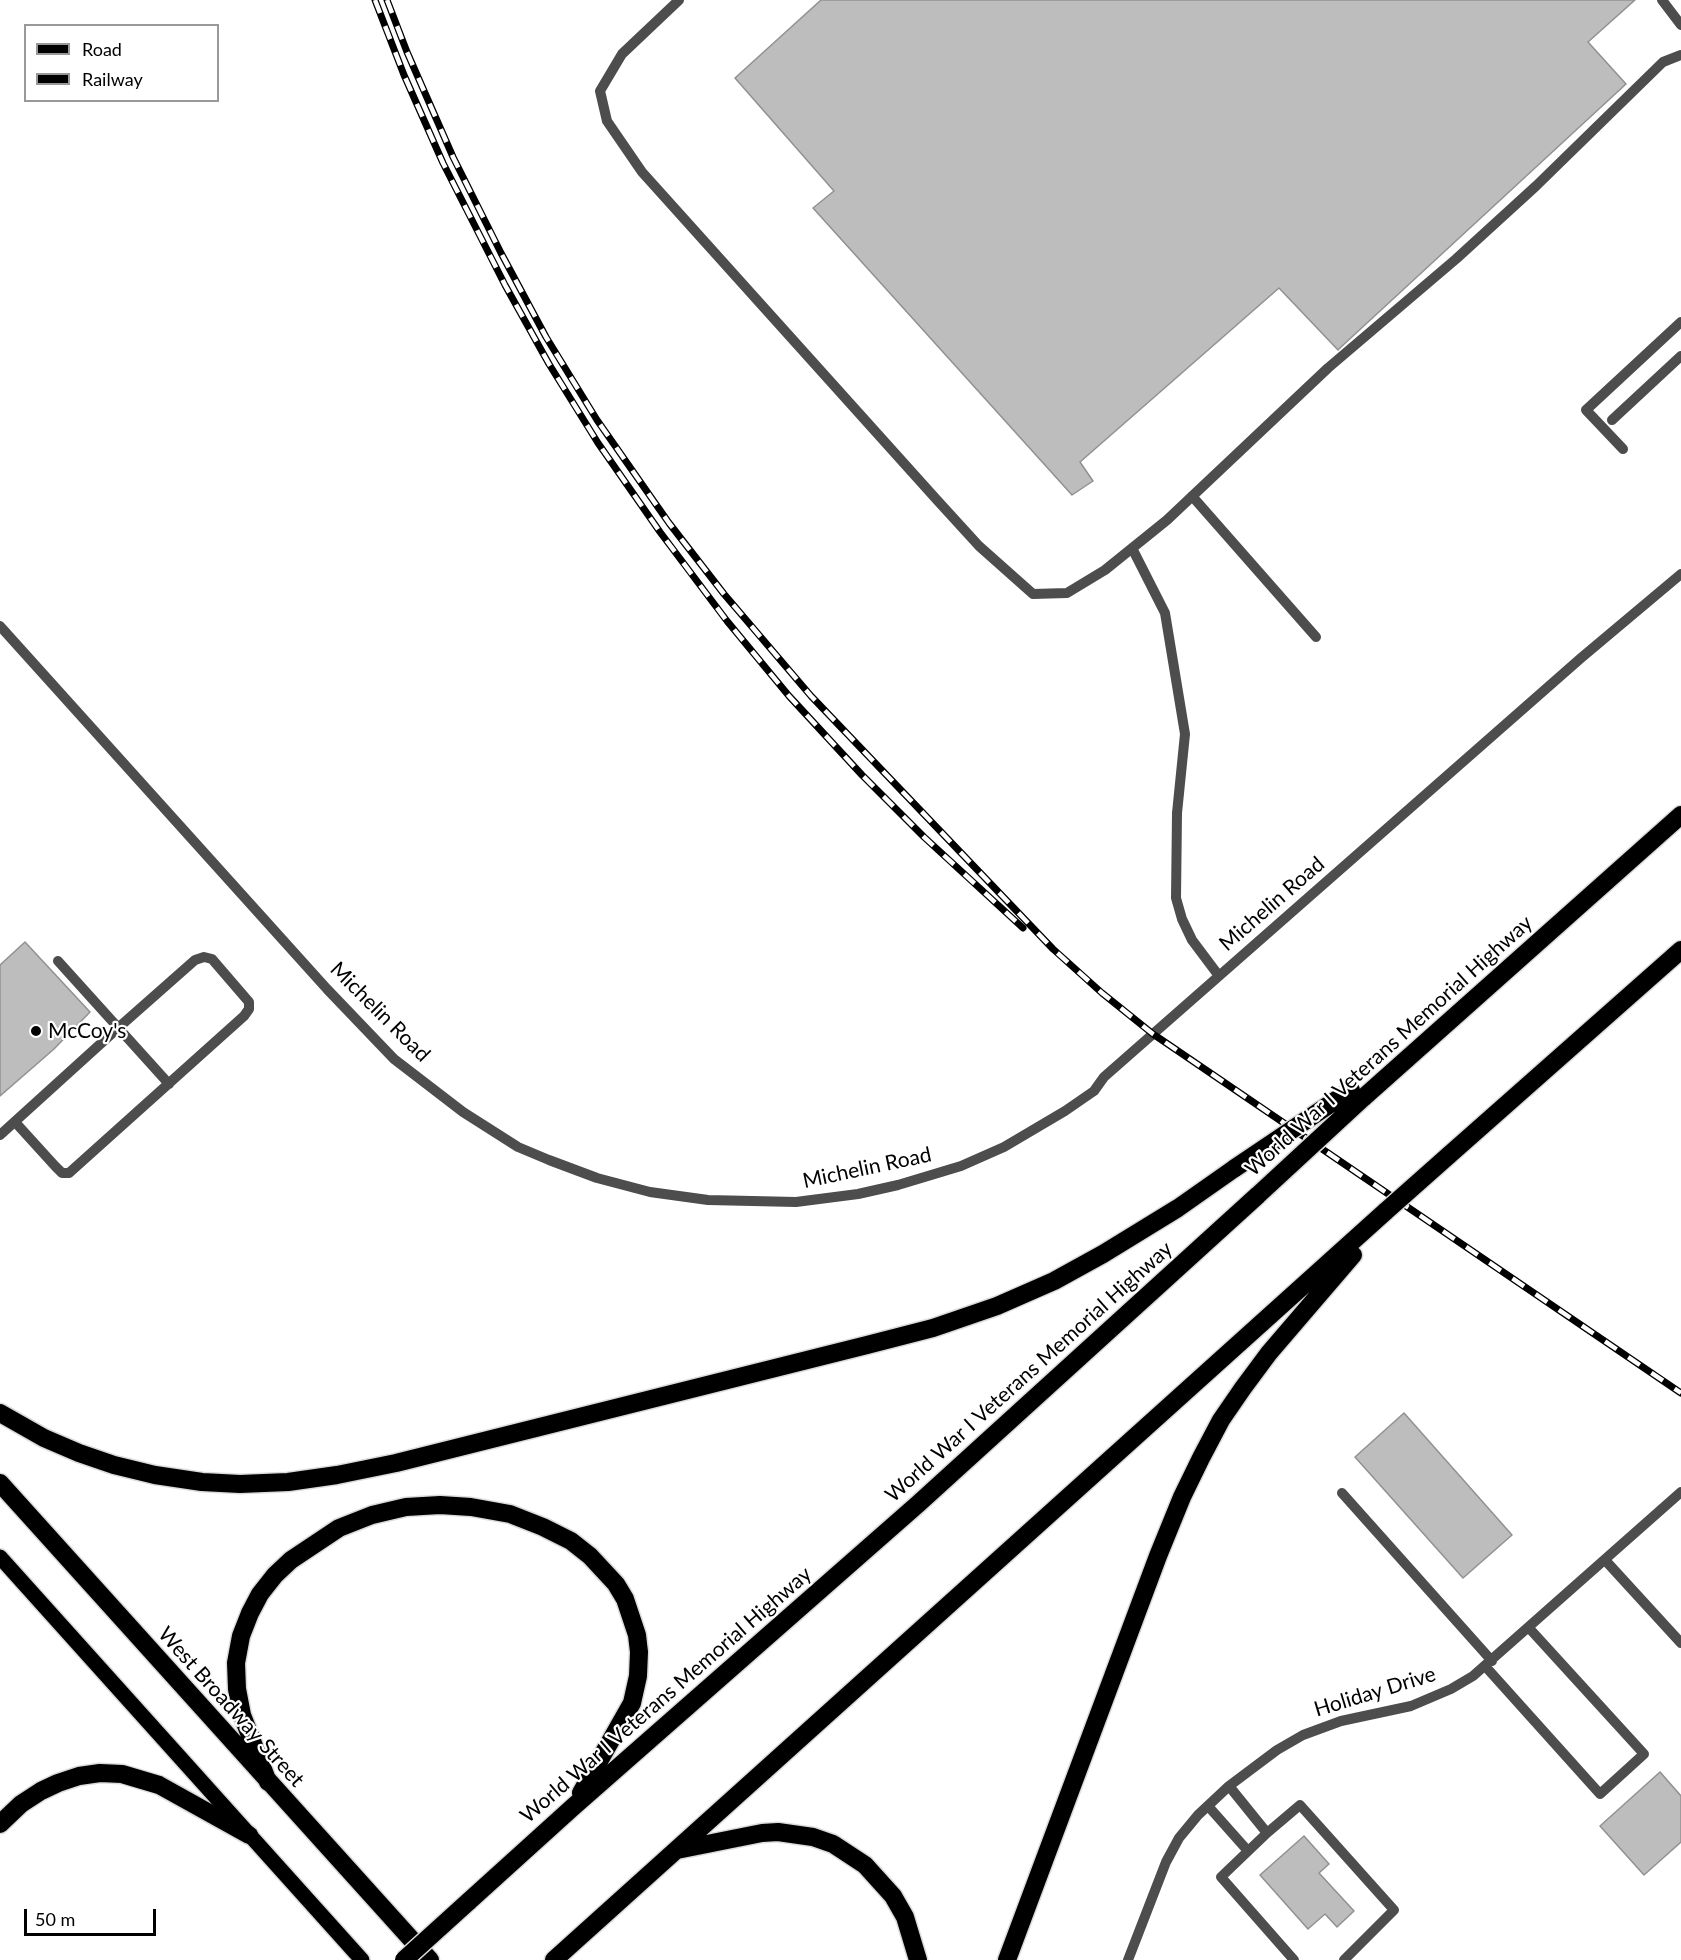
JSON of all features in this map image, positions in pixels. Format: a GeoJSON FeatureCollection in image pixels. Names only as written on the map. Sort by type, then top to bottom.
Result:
{"type":"FeatureCollection","features":[{"type":"Feature","properties":{"kind":"highway","name":"World War I Veterans Memorial Highway"},"geometry":{"type":"LineString","coordinates":[[404,1960],[573,1807],[918,1504],[1258,1195],[1357,1094],[1401,1063],[1681,815]]}},
{"type":"Feature","properties":{"kind":"highway"},"geometry":{"type":"LineString","coordinates":[[1007,1960],[1158,1556],[1182,1497],[1221,1420],[1269,1353],[1349,1252],[1386,1211],[1681,950]]}},
{"type":"Feature","properties":{"kind":"highway"},"geometry":{"type":"LineString","coordinates":[[0,1413],[44,1438],[114,1465],[155,1475],[202,1482],[240,1484],[288,1482],[396,1463],[933,1328],[997,1306],[1054,1281],[1102,1254],[1178,1208],[1235,1168],[1357,1094]]}},
{"type":"Feature","properties":{"kind":"highway"},"geometry":{"type":"LineString","coordinates":[[554,1960],[1349,1252]]}},
{"type":"Feature","properties":{"kind":"highway","name":"West Broadway Street"},"geometry":{"type":"LineString","coordinates":[[0,1483],[430,1960]]}},
{"type":"Feature","properties":{"kind":"highway"},"geometry":{"type":"LineString","coordinates":[[268,1782],[242,1715],[237,1689],[236,1663],[241,1636],[250,1613],[274,1575],[291,1560],[339,1528],[372,1515],[406,1507],[440,1505],[471,1507],[510,1514],[570,1541],[605,1571],[625,1599],[631,1616],[637,1635],[639,1653],[638,1676],[632,1703],[573,1807]]}},
{"type":"Feature","properties":{"kind":"highway"},"geometry":{"type":"LineString","coordinates":[[0,1824],[21,1804],[58,1783],[79,1776],[100,1773],[122,1774],[159,1785],[249,1836]]}},
{"type":"Feature","properties":{"kind":"highway"},"geometry":{"type":"LineString","coordinates":[[675,1851],[762,1833],[778,1832],[813,1837],[833,1844],[865,1864],[893,1896],[905,1917],[918,1960]]}},
{"type":"Feature","properties":{"kind":"main road"},"geometry":{"type":"LineString","coordinates":[[0,1557],[362,1960]]}},
{"type":"Feature","properties":{"kind":"street"},"geometry":{"type":"LineString","coordinates":[[679,0],[622,54],[600,91],[607,121],[642,172],[979,546],[1033,594],[1067,593],[1105,570],[1132,548],[1192,496],[1328,368],[1456,259],[1536,186],[1663,62],[1681,55]]}},
{"type":"Feature","properties":{"kind":"street"},"geometry":{"type":"LineString","coordinates":[[1662,0],[1681,25]]}},
{"type":"Feature","properties":{"kind":"street"},"geometry":{"type":"LineString","coordinates":[[1623,449],[1586,410],[1681,322]]}},
{"type":"Feature","properties":{"kind":"street"},"geometry":{"type":"LineString","coordinates":[[1612,420],[1681,356]]}},
{"type":"Feature","properties":{"kind":"street"},"geometry":{"type":"LineString","coordinates":[[1192,496],[1316,637]]}},
{"type":"Feature","properties":{"kind":"street"},"geometry":{"type":"LineString","coordinates":[[1132,548],[1165,613],[1185,734],[1177,813],[1176,898],[1182,919],[1192,940],[1219,976]]}},
{"type":"Feature","properties":{"kind":"street","name":"Michelin Road"},"geometry":{"type":"LineString","coordinates":[[0,626],[327,989],[394,1059],[448,1101],[518,1147],[597,1178],[650,1192],[708,1200],[796,1202],[858,1194],[962,1166],[1038,1128],[1094,1091],[1104,1077],[1581,658],[1681,574]]}},
{"type":"Feature","properties":{"kind":"street"},"geometry":{"type":"LineString","coordinates":[[0,1135],[195,960],[204,957],[212,959],[249,1002],[249,1010],[69,1173],[63,1173],[55,1166],[15,1122]]}},
{"type":"Feature","properties":{"kind":"street"},"geometry":{"type":"LineString","coordinates":[[58,961],[169,1084]]}},
{"type":"Feature","properties":{"kind":"street","name":"Holiday Drive"},"geometry":{"type":"LineString","coordinates":[[1128,1960],[1166,1862],[1179,1838],[1197,1815],[1229,1786],[1277,1750],[1303,1735],[1341,1721],[1411,1706],[1451,1689],[1489,1664],[1681,1492]]}},
{"type":"Feature","properties":{"kind":"street"},"geometry":{"type":"LineString","coordinates":[[1342,1493],[1600,1794],[1644,1754],[1529,1628]]}},
{"type":"Feature","properties":{"kind":"street"},"geometry":{"type":"LineString","coordinates":[[1605,1560],[1681,1643]]}},
{"type":"Feature","properties":{"kind":"street"},"geometry":{"type":"LineString","coordinates":[[1229,1786],[1267,1833]]}},
{"type":"Feature","properties":{"kind":"street"},"geometry":{"type":"LineString","coordinates":[[1294,1960],[1221,1877],[1300,1805],[1394,1910],[1344,1960]]}},
{"type":"Feature","properties":{"kind":"street"},"geometry":{"type":"LineString","coordinates":[[1208,1806],[1248,1851]]}},
{"type":"Feature","properties":{"kind":"building"},"geometry":{"type":"Polygon","coordinates":[[[821,0],[1635,0],[1588,42],[1626,84],[1338,350],[1279,288],[1080,462],[1093,481],[1072,495],[813,208],[834,191],[735,78],[821,0]]]}},
{"type":"Feature","properties":{"kind":"building","name":"McCoy's"},"geometry":{"type":"Polygon","coordinates":[[[25,942],[90,1012],[54,1049],[0,1096],[0,965],[25,942]]]}},
{"type":"Feature","properties":{"kind":"building"},"geometry":{"type":"Polygon","coordinates":[[[1404,1413],[1512,1535],[1463,1578],[1355,1457],[1404,1413]]]}},
{"type":"Feature","properties":{"kind":"building"},"geometry":{"type":"Polygon","coordinates":[[[1660,1772],[1681,1796],[1681,1842],[1644,1875],[1600,1826],[1660,1772]]]}},
{"type":"Feature","properties":{"kind":"building"},"geometry":{"type":"Polygon","coordinates":[[[1304,1836],[1329,1864],[1319,1873],[1354,1911],[1337,1927],[1325,1914],[1308,1929],[1260,1875],[1304,1836]]]}},
{"type":"Feature","properties":{"kind":"railway"},"geometry":{"type":"LineString","coordinates":[[375,0],[404,75],[443,163],[505,285],[549,364],[598,443],[660,532],[727,621],[789,696],[862,775],[924,837],[1023,928]]}},
{"type":"Feature","properties":{"kind":"railway"},"geometry":{"type":"LineString","coordinates":[[387,0],[453,157],[546,337],[597,420],[669,523],[724,594],[811,696],[1053,949],[1153,1034],[1681,1393]]}},
{"type":"Feature","properties":{"kind":"place","name":"McCoy's"},"geometry":{"type":"Point","coordinates":[36,1031]}}]}
